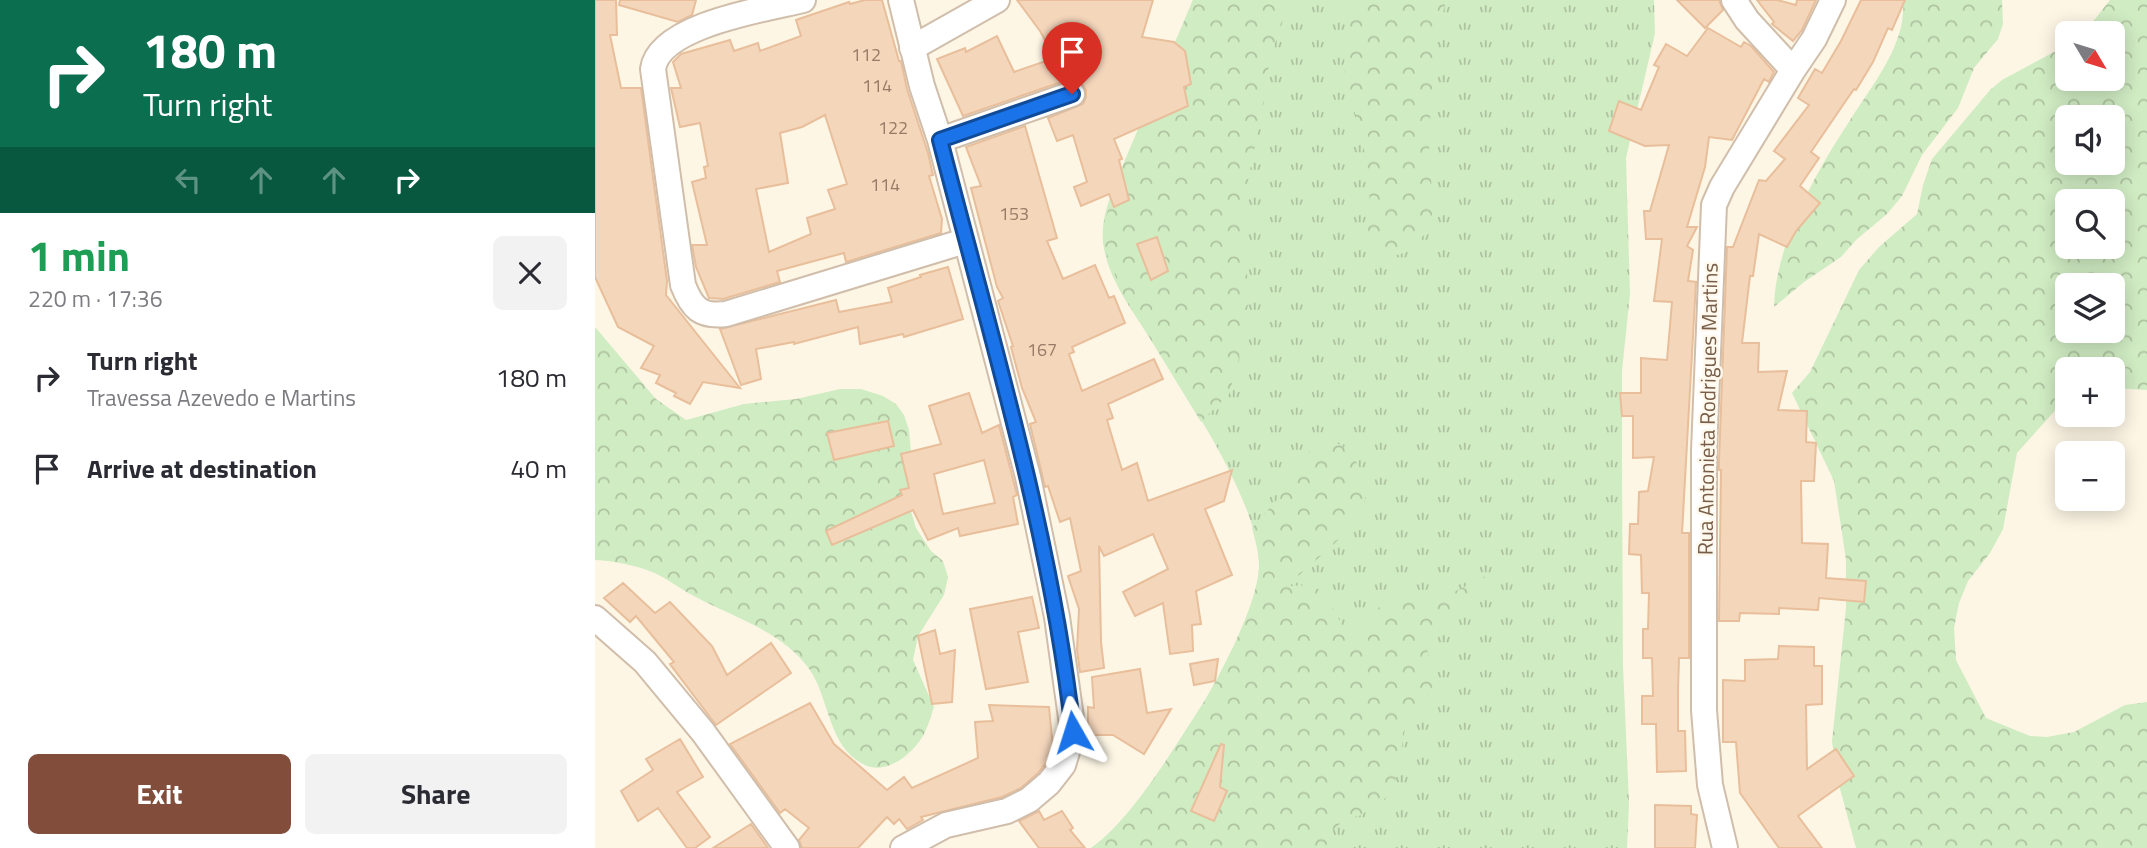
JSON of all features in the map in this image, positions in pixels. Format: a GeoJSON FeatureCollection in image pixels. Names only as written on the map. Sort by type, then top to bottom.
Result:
{"type":"FeatureCollection","features":[{"type":"Feature","properties":{"kind":"street"},"geometry":{"type":"LineString","coordinates":[[803,0],[724,9],[673,40],[657,55],[653,69],[683,285],[694,307],[715,315],[726,314],[965,241]]}},
{"type":"Feature","properties":{"kind":"street"},"geometry":{"type":"LineString","coordinates":[[901,0],[1028,477],[1057,617],[1073,732],[1063,765],[1049,783],[1029,800],[1007,811],[946,825],[903,848]]}},
{"type":"Feature","properties":{"kind":"street"},"geometry":{"type":"LineString","coordinates":[[912,48],[997,0]]}},
{"type":"Feature","properties":{"kind":"street"},"geometry":{"type":"LineString","coordinates":[[1734,0],[1747,20],[1793,70]]}},
{"type":"Feature","properties":{"kind":"street","name":"Rua Antonieta Rodrigues Martins"},"geometry":{"type":"LineString","coordinates":[[1725,848],[1710,785],[1704,710],[1704,451],[1714,205],[1722,187],[1814,39],[1833,0]]}},
{"type":"Feature","properties":{"kind":"street"},"geometry":{"type":"LineString","coordinates":[[940,140],[1072,94]]}},
{"type":"Feature","properties":{"kind":"street"},"geometry":{"type":"LineString","coordinates":[[595,618],[645,662],[703,732],[787,848]]}},
{"type":"Feature","properties":{"kind":"green space"},"geometry":{"type":"Polygon","coordinates":[[[1193,0],[1654,0],[1655,33],[1626,158],[1630,294],[1622,371],[1622,462],[1623,666],[1629,803],[1627,848],[1091,848],[1120,822],[1135,804],[1208,695],[1238,643],[1257,586],[1259,567],[1256,541],[1235,482],[1201,419],[1121,293],[1109,268],[1103,241],[1108,203],[1193,0]]]}},
{"type":"Feature","properties":{"kind":"green space"},"geometry":{"type":"Polygon","coordinates":[[[1193,0],[1290,0],[1270,58],[1243,205],[1240,241],[1247,272],[1249,299],[1239,358],[1229,394],[1201,422],[1121,291],[1103,243],[1103,228],[1116,181],[1193,0]]]}},
{"type":"Feature","properties":{"kind":"green space"},"geometry":{"type":"Polygon","coordinates":[[[1354,0],[1446,0],[1431,96],[1429,154],[1432,215],[1419,242],[1399,255],[1380,254],[1368,230],[1370,185],[1344,70],[1346,38],[1354,0]]]}},
{"type":"Feature","properties":{"kind":"green space"},"geometry":{"type":"Polygon","coordinates":[[[1904,0],[2002,0],[2003,24],[1998,39],[1974,68],[1958,108],[1922,155],[1902,196],[1887,214],[1856,240],[1841,257],[1774,307],[1781,260],[1799,212],[1834,145],[1878,78],[1891,53],[1901,27],[1904,0]]]}},
{"type":"Feature","properties":{"kind":"green space"},"geometry":{"type":"Polygon","coordinates":[[[2110,0],[2147,0],[2147,390],[2125,389],[2125,357],[2055,357],[2055,410],[2017,453],[2003,529],[1990,553],[1968,581],[1959,603],[1954,628],[1956,660],[1986,718],[2030,736],[2047,737],[2074,732],[2125,705],[2147,702],[2147,848],[1856,848],[1836,774],[1832,741],[1846,608],[1846,560],[1834,481],[1792,393],[1810,372],[1859,270],[1879,247],[1917,214],[1932,159],[1990,90],[2002,80],[2055,51],[2055,91],[2125,91],[2125,21],[2093,21],[2110,0]]]}},
{"type":"Feature","properties":{"kind":"green space"},"geometry":{"type":"Polygon","coordinates":[[[595,327],[656,399],[686,420],[744,404],[796,399],[840,389],[861,389],[883,396],[896,404],[904,415],[909,430],[912,463],[908,501],[916,528],[931,551],[943,561],[948,577],[944,595],[918,636],[913,660],[934,707],[921,739],[900,760],[874,768],[853,757],[837,735],[810,670],[786,645],[772,635],[652,572],[610,561],[595,560],[595,327]]]}},
{"type":"Feature","properties":{"kind":"green space"},"geometry":{"type":"Polygon","coordinates":[[[1320,444],[1340,444],[1359,466],[1366,486],[1364,504],[1354,522],[1340,538],[1288,586],[1310,586],[1321,592],[1351,639],[1373,614],[1393,599],[1446,596],[1533,552],[1496,583],[1424,632],[1434,686],[1407,719],[1394,787],[1382,802],[1359,816],[1345,819],[1333,830],[1325,848],[1091,848],[1140,798],[1195,717],[1220,673],[1254,594],[1259,565],[1252,528],[1281,495],[1289,473],[1301,457],[1320,444]]]}},
{"type":"Feature","properties":{"kind":"building"},"geometry":{"type":"Polygon","coordinates":[[[595,0],[616,0],[617,35],[610,35],[621,88],[641,88],[667,281],[666,295],[740,388],[703,382],[690,404],[656,383],[660,375],[641,368],[654,346],[618,327],[595,277],[595,0]]]}},
{"type":"Feature","properties":{"kind":"building"},"geometry":{"type":"Polygon","coordinates":[[[620,0],[696,0],[692,15],[678,22],[619,5],[620,0]]]}},
{"type":"Feature","properties":{"kind":"building"},"geometry":{"type":"Polygon","coordinates":[[[865,0],[882,0],[928,153],[933,175],[929,176],[942,219],[941,233],[846,262],[844,253],[777,271],[780,282],[723,299],[709,298],[696,267],[692,245],[707,245],[692,182],[706,178],[704,167],[708,166],[700,123],[680,127],[671,88],[681,88],[673,62],[681,54],[730,40],[734,51],[758,43],[760,51],[801,36],[796,20],[849,2],[850,4],[865,0]],[[825,115],[802,127],[780,133],[788,183],[756,189],[769,252],[811,234],[807,218],[835,209],[828,190],[847,184],[825,115]]]}},
{"type":"Feature","properties":{"kind":"building"},"geometry":{"type":"Polygon","coordinates":[[[1017,0],[1153,0],[1142,37],[1174,42],[1185,51],[1191,84],[1184,87],[1188,106],[1114,139],[1122,159],[1119,160],[1129,200],[1114,207],[1109,194],[1081,206],[1074,187],[1087,182],[1073,135],[1057,141],[1048,118],[1083,104],[1086,90],[1081,82],[1067,80],[963,116],[937,59],[965,48],[966,52],[997,36],[1014,72],[1055,58],[1040,31],[1017,0]]]}},
{"type":"Feature","properties":{"kind":"building"},"geometry":{"type":"Polygon","coordinates":[[[1677,0],[1719,0],[1723,10],[1705,28],[1677,0]]]}},
{"type":"Feature","properties":{"kind":"building"},"geometry":{"type":"Polygon","coordinates":[[[1757,0],[1777,0],[1796,5],[1797,0],[1816,0],[1802,30],[1793,41],[1772,24],[1774,22],[1757,0]]]}},
{"type":"Feature","properties":{"kind":"building"},"geometry":{"type":"Polygon","coordinates":[[[1861,0],[1905,0],[1892,30],[1888,28],[1873,62],[1856,90],[1854,89],[1811,152],[1819,158],[1800,186],[1820,203],[1796,231],[1787,247],[1759,234],[1753,276],[1750,276],[1742,343],[1759,343],[1758,372],[1787,371],[1778,410],[1807,411],[1806,442],[1816,443],[1814,481],[1801,481],[1802,543],[1828,544],[1826,578],[1866,581],[1864,602],[1819,598],[1818,610],[1779,608],[1779,614],[1740,613],[1739,621],[1719,621],[1719,461],[1727,247],[1733,247],[1759,180],[1766,181],[1785,159],[1774,151],[1809,105],[1798,98],[1815,69],[1822,73],[1861,0]]]}},
{"type":"Feature","properties":{"kind":"building"},"geometry":{"type":"Polygon","coordinates":[[[1708,28],[1741,47],[1744,42],[1751,46],[1774,72],[1769,82],[1764,79],[1732,140],[1709,137],[1705,167],[1687,227],[1697,227],[1687,246],[1693,250],[1688,281],[1696,282],[1682,533],[1689,533],[1689,658],[1679,658],[1678,691],[1678,731],[1685,731],[1686,771],[1657,772],[1656,724],[1642,724],[1642,696],[1653,696],[1652,658],[1643,658],[1643,629],[1648,629],[1649,593],[1642,593],[1641,555],[1629,554],[1630,524],[1638,524],[1639,492],[1648,491],[1654,457],[1633,458],[1633,416],[1622,416],[1620,393],[1641,393],[1641,358],[1667,360],[1672,302],[1654,301],[1662,239],[1646,239],[1644,211],[1650,211],[1669,145],[1645,146],[1609,131],[1619,101],[1641,110],[1659,67],[1654,65],[1666,44],[1687,56],[1708,28]]]}},
{"type":"Feature","properties":{"kind":"building"},"geometry":{"type":"Polygon","coordinates":[[[1025,126],[1057,238],[1047,241],[1063,279],[1095,265],[1109,298],[1114,296],[1125,323],[1072,347],[1074,352],[1069,354],[1082,391],[1154,359],[1163,379],[1108,404],[1113,418],[1107,420],[1122,470],[1137,463],[1148,501],[1232,470],[1224,501],[1205,509],[1232,575],[1196,591],[1201,624],[1192,625],[1193,651],[1170,654],[1163,603],[1135,616],[1123,592],[1168,569],[1153,534],[1104,556],[1099,546],[1104,668],[1080,672],[1077,650],[1079,609],[1068,576],[1081,571],[1070,518],[1060,522],[1048,486],[1045,487],[1030,424],[1036,422],[1022,388],[1011,347],[1013,346],[998,301],[1003,298],[997,287],[971,188],[981,186],[966,147],[1025,126]]]}},
{"type":"Feature","properties":{"kind":"building"},"geometry":{"type":"Polygon","coordinates":[[[1157,237],[1168,271],[1151,280],[1137,244],[1157,237]]]}},
{"type":"Feature","properties":{"kind":"building"},"geometry":{"type":"Polygon","coordinates":[[[948,267],[963,319],[904,337],[903,334],[860,344],[858,327],[794,344],[756,349],[761,379],[741,385],[720,329],[836,300],[839,312],[892,302],[888,288],[948,267]]]}},
{"type":"Feature","properties":{"kind":"building"},"geometry":{"type":"Polygon","coordinates":[[[969,393],[982,433],[999,425],[1017,495],[1013,497],[1018,524],[960,536],[958,528],[928,540],[913,510],[832,545],[826,531],[902,495],[900,490],[909,488],[901,454],[941,444],[929,406],[969,393]],[[984,460],[934,474],[943,514],[995,503],[984,460]]]}},
{"type":"Feature","properties":{"kind":"building"},"geometry":{"type":"Polygon","coordinates":[[[888,421],[894,446],[834,460],[827,433],[888,421]]]}},
{"type":"Feature","properties":{"kind":"building"},"geometry":{"type":"Polygon","coordinates":[[[623,583],[655,613],[670,602],[712,646],[727,675],[771,643],[791,673],[716,725],[670,664],[674,662],[636,616],[630,622],[604,598],[623,583]]]}},
{"type":"Feature","properties":{"kind":"building"},"geometry":{"type":"Polygon","coordinates":[[[1032,597],[1039,628],[1018,632],[1028,682],[986,689],[970,609],[1032,597]]]}},
{"type":"Feature","properties":{"kind":"building"},"geometry":{"type":"Polygon","coordinates":[[[935,630],[940,654],[955,650],[952,702],[932,704],[918,636],[935,630]]]}},
{"type":"Feature","properties":{"kind":"building"},"geometry":{"type":"Polygon","coordinates":[[[1779,646],[1814,647],[1814,666],[1822,666],[1822,704],[1806,705],[1807,769],[1836,749],[1854,776],[1798,816],[1822,848],[1779,848],[1740,793],[1736,742],[1723,742],[1723,680],[1745,681],[1745,660],[1778,659],[1779,646]]]}},
{"type":"Feature","properties":{"kind":"building"},"geometry":{"type":"Polygon","coordinates":[[[1218,659],[1215,681],[1194,685],[1190,664],[1218,659]]]}},
{"type":"Feature","properties":{"kind":"building"},"geometry":{"type":"Polygon","coordinates":[[[1140,669],[1147,713],[1171,709],[1144,754],[1113,735],[1088,735],[1088,707],[1094,708],[1092,677],[1140,669]]]}},
{"type":"Feature","properties":{"kind":"building"},"geometry":{"type":"Polygon","coordinates":[[[810,703],[834,744],[887,790],[904,777],[912,788],[978,758],[975,722],[993,721],[989,705],[1049,707],[1053,748],[1050,758],[1038,773],[1021,788],[1002,797],[921,817],[923,820],[907,829],[899,819],[894,824],[887,817],[858,848],[802,848],[799,840],[809,828],[785,809],[780,813],[730,744],[810,703]]]}},
{"type":"Feature","properties":{"kind":"building"},"geometry":{"type":"Polygon","coordinates":[[[680,739],[703,777],[677,792],[710,837],[695,848],[687,848],[658,808],[638,821],[621,791],[653,770],[646,759],[680,739]]]}},
{"type":"Feature","properties":{"kind":"building"},"geometry":{"type":"Polygon","coordinates":[[[1221,744],[1224,745],[1220,787],[1227,791],[1214,821],[1191,811],[1221,744]]]}},
{"type":"Feature","properties":{"kind":"building"},"geometry":{"type":"Polygon","coordinates":[[[1655,805],[1691,806],[1691,814],[1697,815],[1695,848],[1655,848],[1655,805]]]}},
{"type":"Feature","properties":{"kind":"building"},"geometry":{"type":"Polygon","coordinates":[[[1039,811],[1044,820],[1062,811],[1073,828],[1070,830],[1085,848],[1039,848],[1019,821],[1039,811]]]}},
{"type":"Feature","properties":{"kind":"building"},"geometry":{"type":"Polygon","coordinates":[[[751,824],[768,848],[713,848],[751,824]]]}},
{"type":"Feature","properties":{"kind":"route"},"geometry":{"type":"LineString","coordinates":[[1072,94],[940,140],[1028,477],[1057,617],[1073,732]]}}]}
